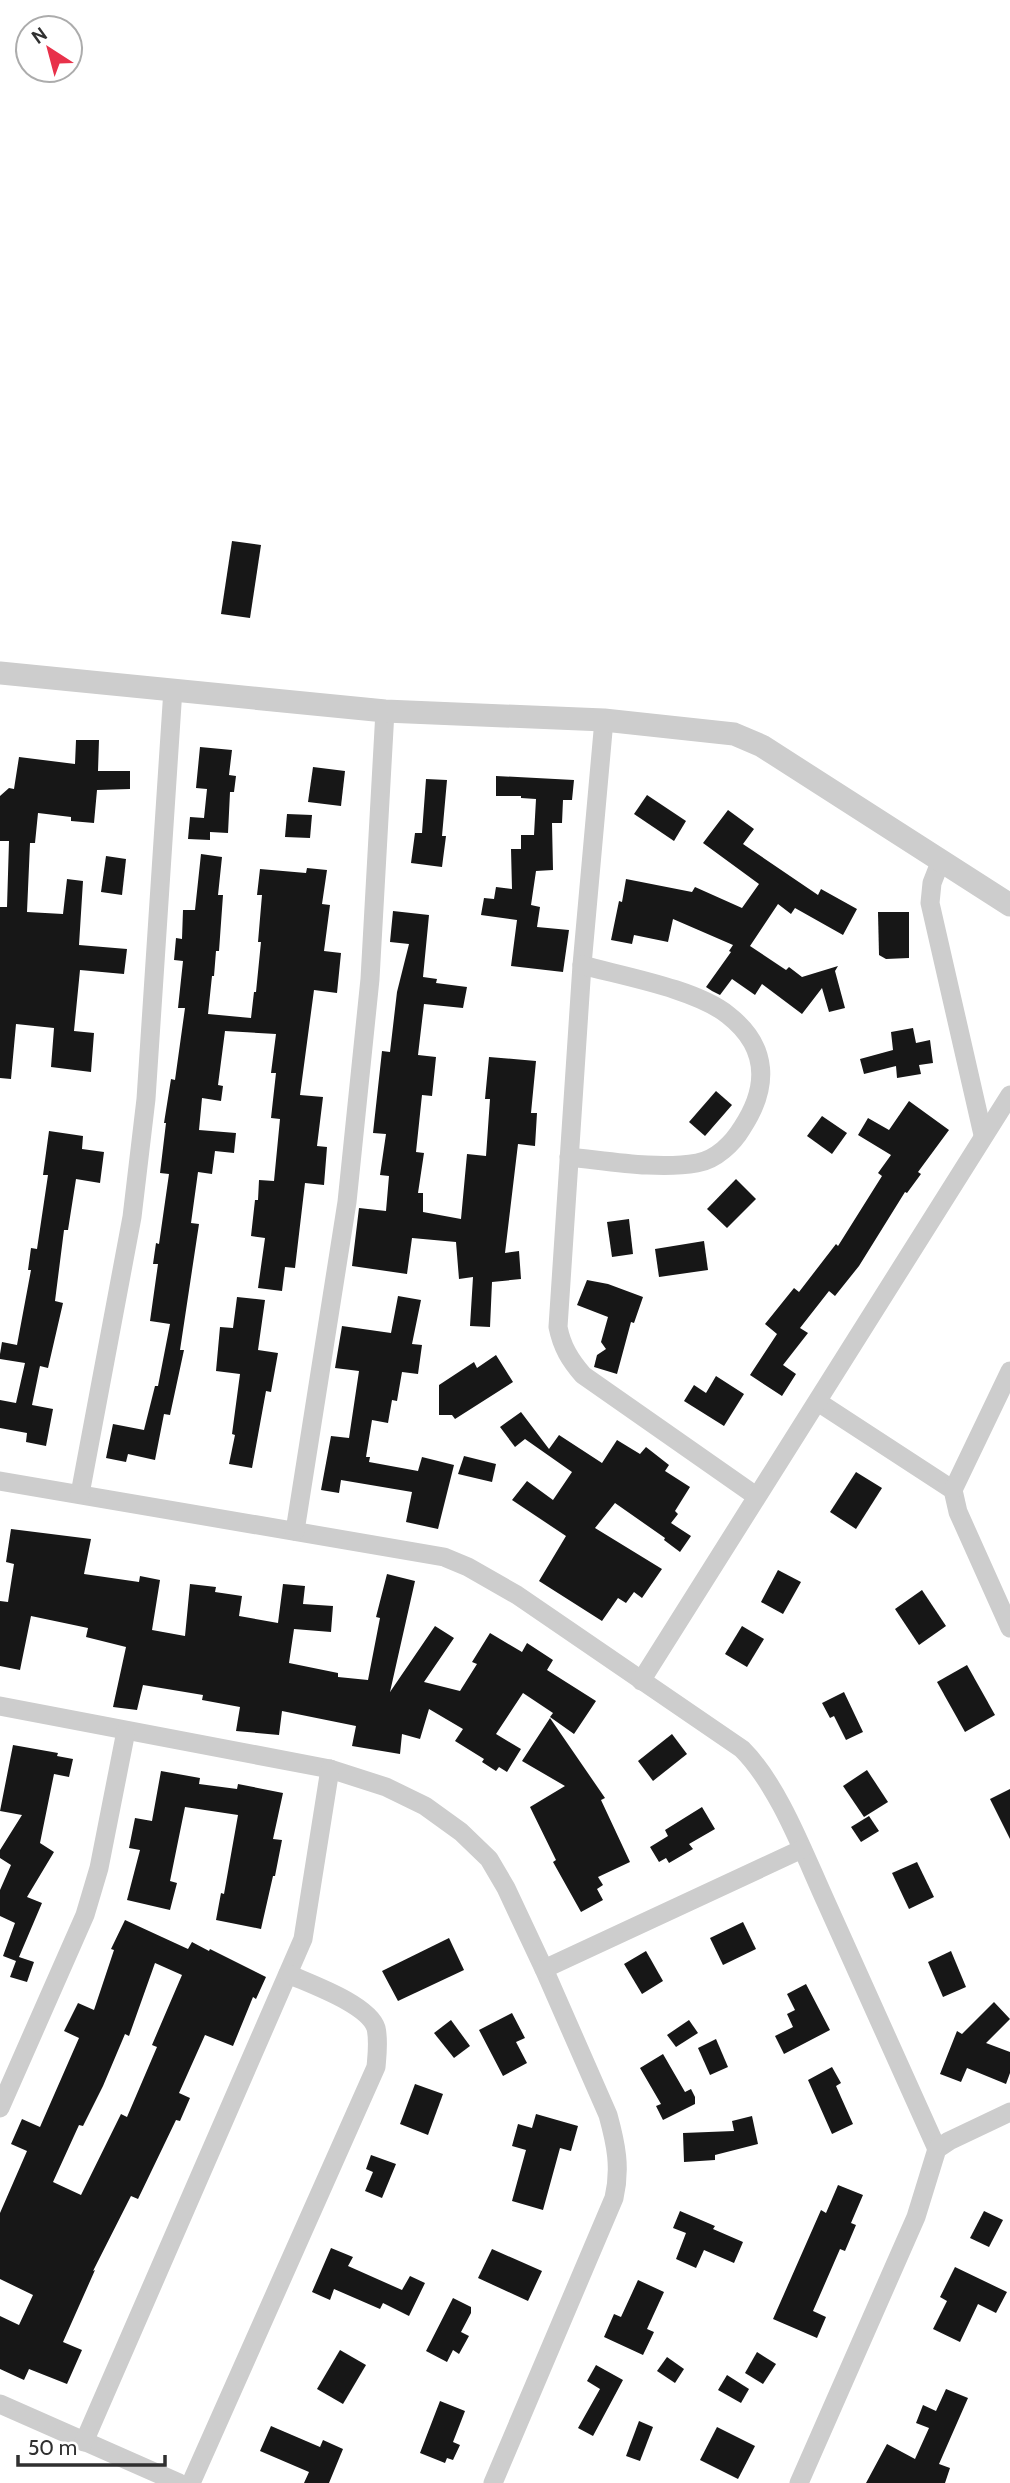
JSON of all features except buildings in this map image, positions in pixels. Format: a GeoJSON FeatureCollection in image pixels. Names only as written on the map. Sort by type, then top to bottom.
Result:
{"type":"FeatureCollection","features":[{"type":"Feature","properties":{"kind":"street"},"geometry":{"type":"LineString","coordinates":[[0,673],[385,711],[604,720],[746,738],[1010,905]]}},
{"type":"Feature","properties":{"kind":"street"},"geometry":{"type":"LineString","coordinates":[[80,1494],[132,1217],[146,1085],[173,688]]}},
{"type":"Feature","properties":{"kind":"street"},"geometry":{"type":"LineString","coordinates":[[295,1531],[347,1202],[370,979],[385,711]]}},
{"type":"Feature","properties":{"kind":"street"},"geometry":{"type":"LineString","coordinates":[[604,720],[582,965],[558,1327],[561,1342],[571,1361],[583,1375],[756,1496]]}},
{"type":"Feature","properties":{"kind":"street"},"geometry":{"type":"LineString","coordinates":[[941,860],[932,883],[930,903],[983,1135]]}},
{"type":"Feature","properties":{"kind":"street"},"geometry":{"type":"LineString","coordinates":[[569,1157],[650,1165],[700,1163],[723,1150],[736,1137],[761,1092],[760,1062],[752,1040],[728,1014],[693,996],[582,965]]}},
{"type":"Feature","properties":{"kind":"street"},"geometry":{"type":"LineString","coordinates":[[641,1681],[1010,1095]]}},
{"type":"Feature","properties":{"kind":"street"},"geometry":{"type":"LineString","coordinates":[[1010,1371],[953,1490],[958,1512],[1010,1628]]}},
{"type":"Feature","properties":{"kind":"street"},"geometry":{"type":"LineString","coordinates":[[818,1402],[953,1490]]}},
{"type":"Feature","properties":{"kind":"street"},"geometry":{"type":"LineString","coordinates":[[0,1481],[444,1557],[468,1567],[517,1595],[742,1749],[754,1761],[769,1784],[802,1849],[937,2149]]}},
{"type":"Feature","properties":{"kind":"street"},"geometry":{"type":"LineString","coordinates":[[0,1706],[330,1769],[386,1787],[425,1806],[461,1832],[489,1859],[506,1888],[544,1969],[608,2115],[614,2136],[619,2177],[614,2198],[493,2483]]}},
{"type":"Feature","properties":{"kind":"street"},"geometry":{"type":"LineString","coordinates":[[0,2108],[85,1915],[99,1868],[126,1731]]}},
{"type":"Feature","properties":{"kind":"street"},"geometry":{"type":"LineString","coordinates":[[84,2442],[303,1939],[330,1769]]}},
{"type":"Feature","properties":{"kind":"street"},"geometry":{"type":"LineString","coordinates":[[544,1969],[802,1849]]}},
{"type":"Feature","properties":{"kind":"street"},"geometry":{"type":"LineString","coordinates":[[191,2483],[376,2067],[378,2041],[375,2026],[363,2013],[343,1999],[288,1974]]}},
{"type":"Feature","properties":{"kind":"street"},"geometry":{"type":"LineString","coordinates":[[799,2483],[916,2217],[937,2149],[1010,2112]]}},
{"type":"Feature","properties":{"kind":"street"},"geometry":{"type":"LineString","coordinates":[[0,2404],[179,2483]]}}]}
